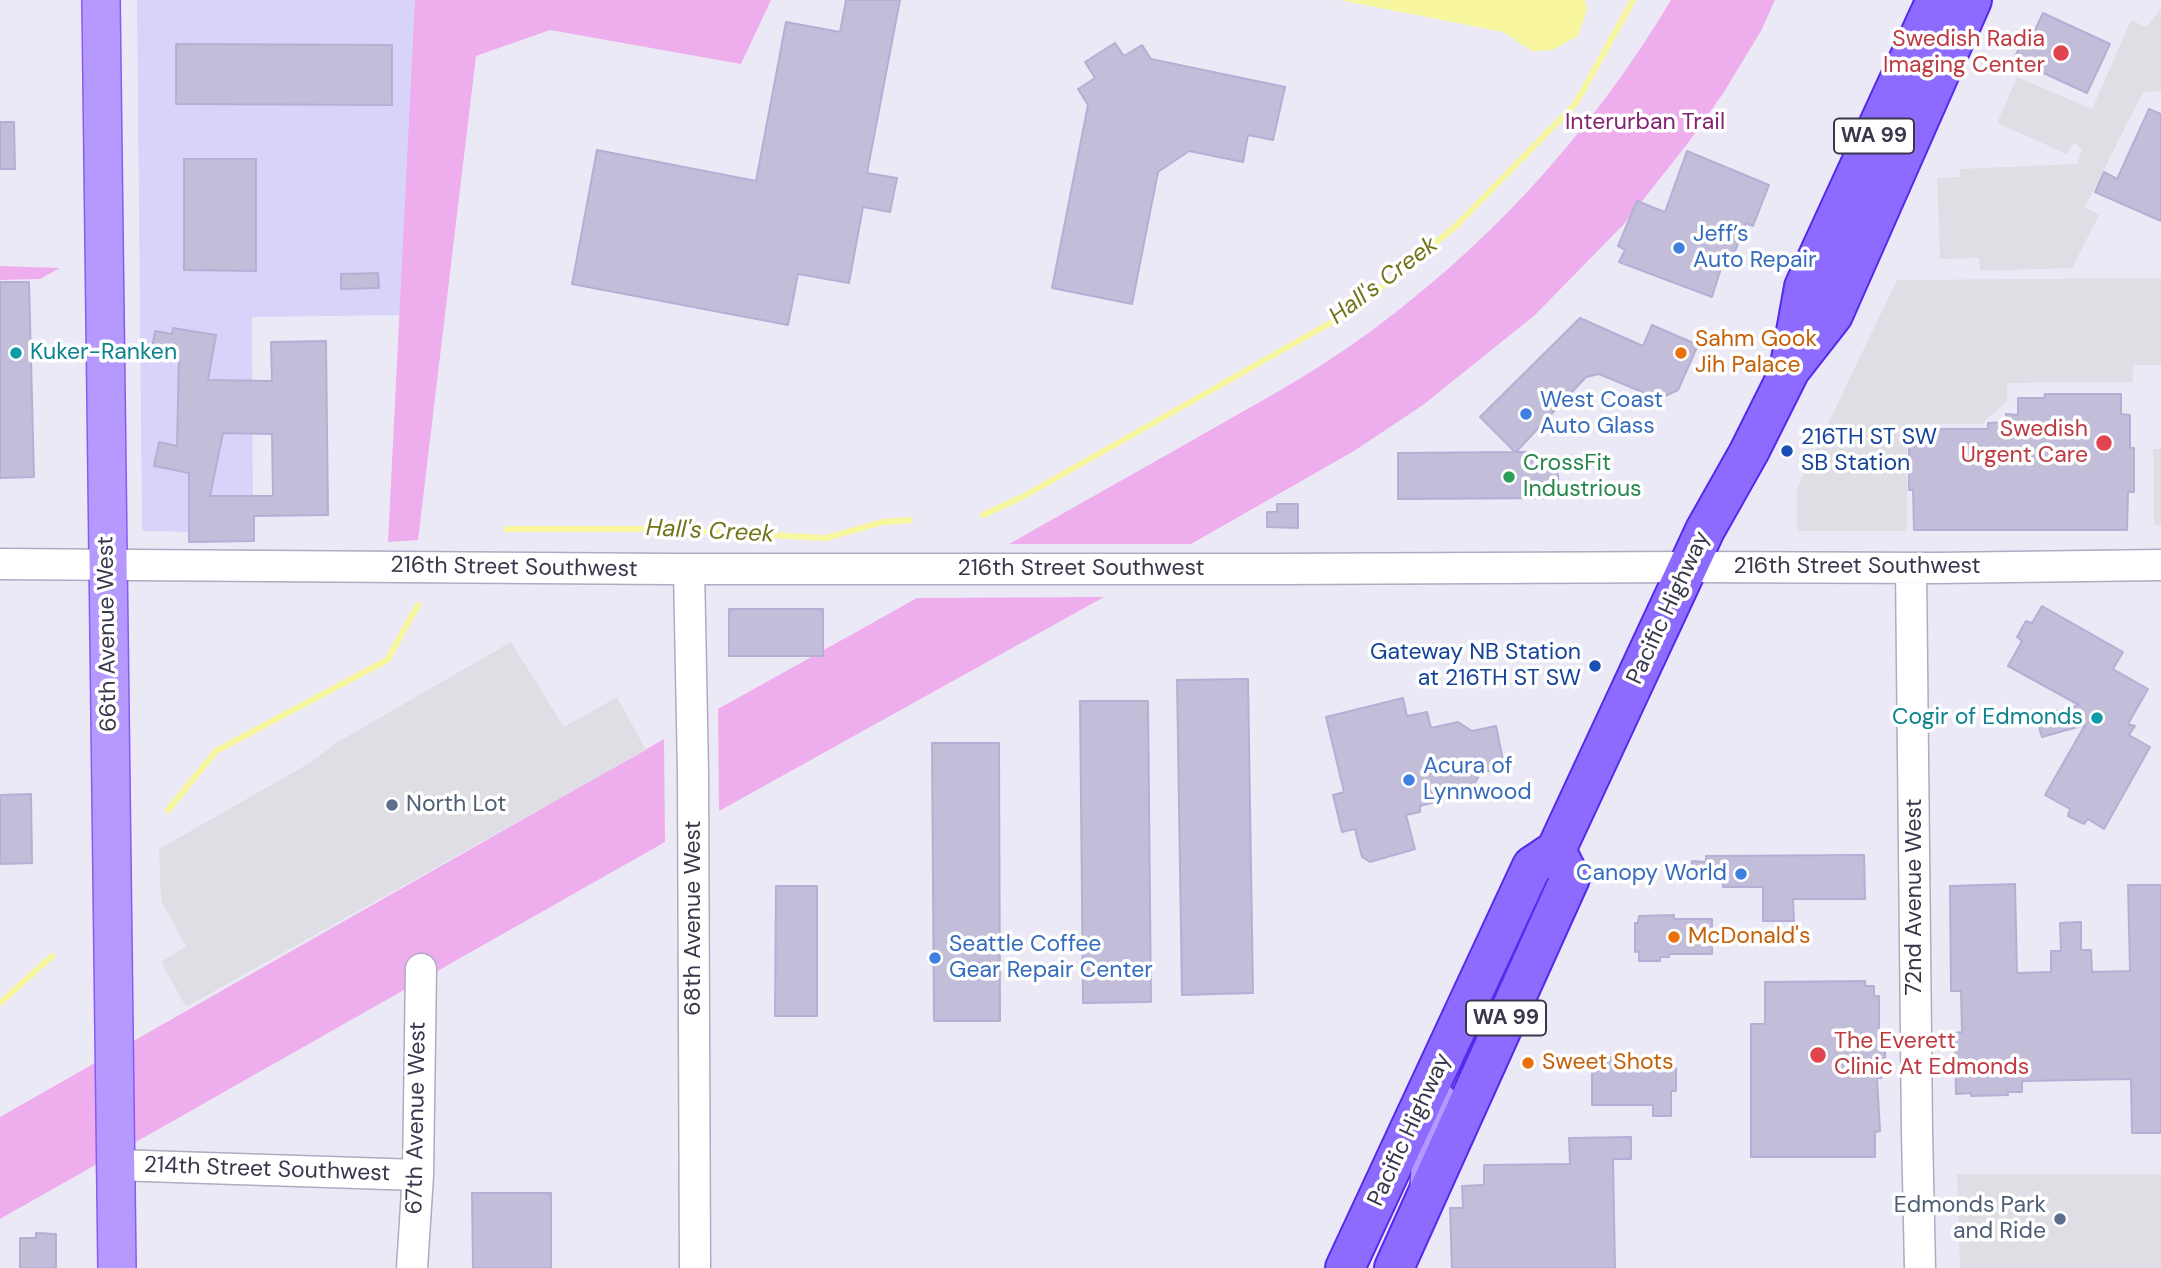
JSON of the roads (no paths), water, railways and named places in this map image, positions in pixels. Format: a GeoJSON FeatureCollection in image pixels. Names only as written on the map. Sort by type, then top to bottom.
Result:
{"type":"FeatureCollection","features":[{"type":"Feature","properties":{"kind":"highway","name":"Pacific Highway"},"geometry":{"type":"LineString","coordinates":[[1790,370],[1804,286],[1936,0]]}},
{"type":"Feature","properties":{"kind":"highway","name":"Pacific Highway"},"geometry":{"type":"LineString","coordinates":[[1345,1268],[1532,866],[1556,850],[1688,567],[1790,370],[1833,315],[1972,0]]}},
{"type":"Feature","properties":{"kind":"highway","name":"Pacific Highway"},"geometry":{"type":"LineString","coordinates":[[1394,1268],[1570,878],[1556,850]]}},
{"type":"Feature","properties":{"kind":"main road","name":"66th Avenue West"},"geometry":{"type":"LineString","coordinates":[[101,0],[117,1268]]}},
{"type":"Feature","properties":{"kind":"main road"},"geometry":{"type":"LineString","coordinates":[[1428,1093],[1438,1101],[1440,1111],[1432,1131],[1429,1188]]}},
{"type":"Feature","properties":{"kind":"street","name":"216th Street Southwest"},"geometry":{"type":"LineString","coordinates":[[0,564],[689,569],[1911,568],[2161,565]]}},
{"type":"Feature","properties":{"kind":"street","name":"72nd Avenue West"},"geometry":{"type":"LineString","coordinates":[[1911,568],[1920,1268]]}},
{"type":"Feature","properties":{"kind":"street","name":"68th Avenue West"},"geometry":{"type":"LineString","coordinates":[[689,569],[693,774],[695,1268]]}},
{"type":"Feature","properties":{"kind":"street","name":"67th Avenue West"},"geometry":{"type":"LineString","coordinates":[[412,1268],[418,1175],[421,969]]}},
{"type":"Feature","properties":{"kind":"street","name":"214th Street Southwest"},"geometry":{"type":"LineString","coordinates":[[115,1165],[418,1175]]}},
{"type":"Feature","properties":{"kind":"waterway","name":"Hall's Creek"},"geometry":{"type":"LineString","coordinates":[[983,515],[1024,496],[1355,309],[1456,226],[1576,103],[1633,0]]}},
{"type":"Feature","properties":{"kind":"waterway","name":"Hall's Creek"},"geometry":{"type":"LineString","coordinates":[[507,529],[659,529],[826,538],[883,522],[910,520]]}},
{"type":"Feature","properties":{"kind":"waterway","name":"Hall's Creek"},"geometry":{"type":"LineString","coordinates":[[168,810],[216,751],[387,660],[418,605]]}},
{"type":"Feature","properties":{"kind":"waterway","name":"Hall's Creek"},"geometry":{"type":"LineString","coordinates":[[0,1003],[52,956]]}},
{"type":"Feature","properties":{"kind":"place","name":"Swedish Radia Imaging Center"},"geometry":{"type":"Point","coordinates":[2061,53]}},
{"type":"Feature","properties":{"kind":"place","name":"Jeff’s Auto Repair"},"geometry":{"type":"Point","coordinates":[1679,248]}},
{"type":"Feature","properties":{"kind":"place","name":"Kuker-Ranken"},"geometry":{"type":"Point","coordinates":[16,353]}},
{"type":"Feature","properties":{"kind":"place","name":"Sahm Gook Jih Palace"},"geometry":{"type":"Point","coordinates":[1681,353]}},
{"type":"Feature","properties":{"kind":"place","name":"West Coast Auto Glass"},"geometry":{"type":"Point","coordinates":[1526,414]}},
{"type":"Feature","properties":{"kind":"place","name":"Swedish Urgent Care"},"geometry":{"type":"Point","coordinates":[2104,443]}},
{"type":"Feature","properties":{"kind":"place","name":"216TH ST SW SB Station"},"geometry":{"type":"Point","coordinates":[1787,451]}},
{"type":"Feature","properties":{"kind":"place","name":"CrossFit Industrious"},"geometry":{"type":"Point","coordinates":[1509,477]}},
{"type":"Feature","properties":{"kind":"place","name":"Gateway NB Station at 216TH ST SW"},"geometry":{"type":"Point","coordinates":[1595,666]}},
{"type":"Feature","properties":{"kind":"place","name":"Cogir of Edmonds"},"geometry":{"type":"Point","coordinates":[2097,718]}},
{"type":"Feature","properties":{"kind":"place","name":"Acura of Lynnwood"},"geometry":{"type":"Point","coordinates":[1409,780]}},
{"type":"Feature","properties":{"kind":"place","name":"North Lot"},"geometry":{"type":"Point","coordinates":[392,805]}},
{"type":"Feature","properties":{"kind":"place","name":"Canopy World"},"geometry":{"type":"Point","coordinates":[1741,874]}},
{"type":"Feature","properties":{"kind":"place","name":"McDonald's"},"geometry":{"type":"Point","coordinates":[1674,937]}},
{"type":"Feature","properties":{"kind":"place","name":"Seattle Coffee Gear Repair Center"},"geometry":{"type":"Point","coordinates":[935,958]}},
{"type":"Feature","properties":{"kind":"place","name":"The Everett Clinic At Edmonds"},"geometry":{"type":"Point","coordinates":[1818,1055]}},
{"type":"Feature","properties":{"kind":"place","name":"Sweet Shots"},"geometry":{"type":"Point","coordinates":[1528,1063]}},
{"type":"Feature","properties":{"kind":"place","name":"Edmonds Park and Ride"},"geometry":{"type":"Point","coordinates":[2060,1219]}},
{"type":"Feature","properties":{"kind":"park label","name":"Interurban Trail"},"geometry":{"type":"Point","coordinates":[1645,123]}}]}
